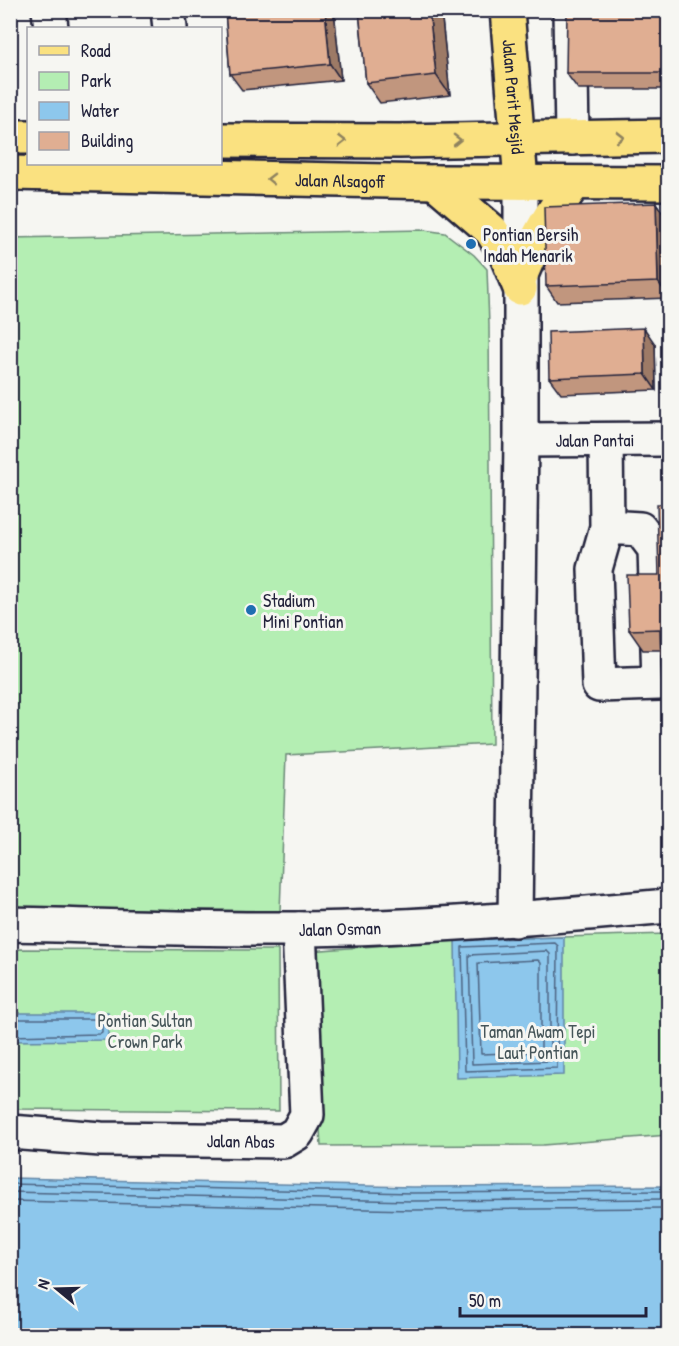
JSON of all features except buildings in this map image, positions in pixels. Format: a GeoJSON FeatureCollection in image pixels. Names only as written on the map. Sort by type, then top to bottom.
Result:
{"type":"FeatureCollection","features":[{"type":"Feature","properties":{"kind":"main road","name":"Jalan Parit Mesjid"},"geometry":{"type":"LineString","coordinates":[[507,10],[521,182]]}},
{"type":"Feature","properties":{"kind":"main road"},"geometry":{"type":"LineString","coordinates":[[222,140],[399,141],[669,136]]}},
{"type":"Feature","properties":{"kind":"main road"},"geometry":{"type":"LineString","coordinates":[[10,137],[27,137]]}},
{"type":"Feature","properties":{"kind":"main road","name":"Jalan Alsagoff"},"geometry":{"type":"LineString","coordinates":[[10,174],[435,182],[669,183]]}},
{"type":"Feature","properties":{"kind":"main road"},"geometry":{"type":"LineString","coordinates":[[435,182],[491,230],[520,283]]}},
{"type":"Feature","properties":{"kind":"main road"},"geometry":{"type":"LineString","coordinates":[[520,283],[534,243],[558,203],[577,183]]}},
{"type":"Feature","properties":{"kind":"street"},"geometry":{"type":"LineString","coordinates":[[50,10],[51,27]]}},
{"type":"Feature","properties":{"kind":"street"},"geometry":{"type":"LineString","coordinates":[[168,10],[170,27]]}},
{"type":"Feature","properties":{"kind":"street"},"geometry":{"type":"LineString","coordinates":[[570,10],[572,138]]}},
{"type":"Feature","properties":{"kind":"street"},"geometry":{"type":"LineString","coordinates":[[515,920],[521,440],[521,182]]}},
{"type":"Feature","properties":{"kind":"street","name":"Jalan Pantai"},"geometry":{"type":"LineString","coordinates":[[521,440],[669,439]]}},
{"type":"Feature","properties":{"kind":"street"},"geometry":{"type":"LineString","coordinates":[[606,440],[607,527]]}},
{"type":"Feature","properties":{"kind":"street","name":"Jalan Osman"},"geometry":{"type":"LineString","coordinates":[[10,924],[299,929],[515,920],[669,906]]}},
{"type":"Feature","properties":{"kind":"street","name":"Jalan Abas"},"geometry":{"type":"LineString","coordinates":[[10,1132],[101,1139],[284,1141],[297,1133],[308,1115],[299,929]]}},
{"type":"Feature","properties":{"kind":"green space","name":"Stadium Mini Pontian"},"geometry":{"type":"Polygon","coordinates":[[[424,230],[445,233],[474,255],[487,269],[492,744],[286,755],[280,911],[11,908],[10,238],[424,230]]]}},
{"type":"Feature","properties":{"kind":"green space","name":"Taman Awam Tepi Laut Pontian"},"geometry":{"type":"Polygon","coordinates":[[[668,934],[668,1135],[543,1145],[321,1146],[309,951],[455,940],[668,934]]]}},
{"type":"Feature","properties":{"kind":"green space","name":"Pontian Sultan Crown Park"},"geometry":{"type":"Polygon","coordinates":[[[11,949],[278,950],[279,1111],[11,1109],[11,949]]]}},
{"type":"Feature","properties":{"kind":"water"},"geometry":{"type":"Polygon","coordinates":[[[564,937],[564,1075],[457,1078],[455,940],[564,937]]]}},
{"type":"Feature","properties":{"kind":"water"},"geometry":{"type":"Polygon","coordinates":[[[11,1013],[108,1013],[108,1040],[11,1041],[11,1013]]]}},
{"type":"Feature","properties":{"kind":"water"},"geometry":{"type":"Polygon","coordinates":[[[11,1178],[412,1187],[668,1186],[668,1335],[11,1335],[11,1178]]]}},
{"type":"Feature","properties":{"kind":"place","name":"Pontian Bersih Indah Menarik"},"geometry":{"type":"Point","coordinates":[471,244]}},
{"type":"Feature","properties":{"kind":"place","name":"Stadium Mini Pontian"},"geometry":{"type":"Point","coordinates":[251,610]}}]}
